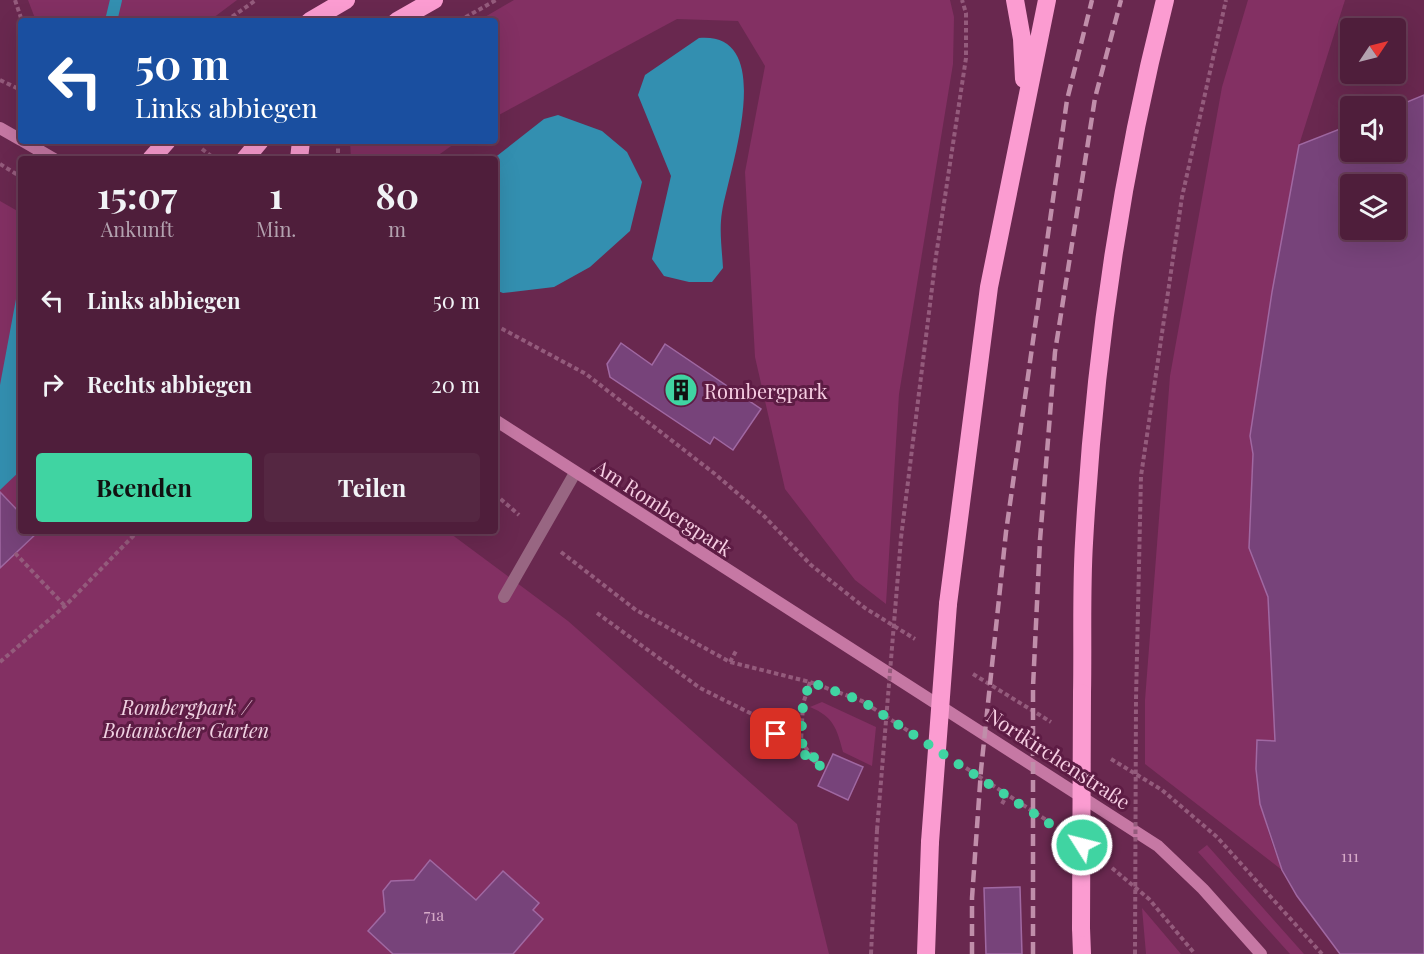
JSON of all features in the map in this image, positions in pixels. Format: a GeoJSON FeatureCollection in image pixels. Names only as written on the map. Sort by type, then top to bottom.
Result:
{"type":"FeatureCollection","features":[{"type":"Feature","properties":{"kind":"highway"},"geometry":{"type":"LineString","coordinates":[[315,18],[346,0]]}},
{"type":"Feature","properties":{"kind":"highway"},"geometry":{"type":"LineString","coordinates":[[402,18],[434,0]]}},
{"type":"Feature","properties":{"kind":"highway"},"geometry":{"type":"LineString","coordinates":[[1015,0],[1022,39],[1024,102]]}},
{"type":"Feature","properties":{"kind":"highway"},"geometry":{"type":"LineString","coordinates":[[926,954],[930,842],[948,604],[989,286],[1024,102],[1047,0]]}},
{"type":"Feature","properties":{"kind":"highway"},"geometry":{"type":"LineString","coordinates":[[1082,954],[1084,545],[1091,447],[1116,239],[1165,0]]}},
{"type":"Feature","properties":{"kind":"highway"},"geometry":{"type":"LineString","coordinates":[[154,156],[164,144]]}},
{"type":"Feature","properties":{"kind":"highway"},"geometry":{"type":"LineString","coordinates":[[248,156],[258,144]]}},
{"type":"Feature","properties":{"kind":"main road"},"geometry":{"type":"LineString","coordinates":[[0,128],[18,138]]}},
{"type":"Feature","properties":{"kind":"main road"},"geometry":{"type":"LineString","coordinates":[[29,144],[49,156]]}},
{"type":"Feature","properties":{"kind":"main road","name":"Am Rombergpark"},"geometry":{"type":"LineString","coordinates":[[498,422],[812,624]]}},
{"type":"Feature","properties":{"kind":"main road","name":"Nortkirchenstraße"},"geometry":{"type":"LineString","coordinates":[[812,624],[1158,846],[1203,889],[1261,954]]}},
{"type":"Feature","properties":{"kind":"street"},"geometry":{"type":"LineString","coordinates":[[504,597],[575,473]]}},
{"type":"Feature","properties":{"kind":"path"},"geometry":{"type":"LineString","coordinates":[[15,0],[21,18]]}},
{"type":"Feature","properties":{"kind":"path"},"geometry":{"type":"LineString","coordinates":[[230,18],[256,0]]}},
{"type":"Feature","properties":{"kind":"path"},"geometry":{"type":"LineString","coordinates":[[464,18],[496,0]]}},
{"type":"Feature","properties":{"kind":"path"},"geometry":{"type":"LineString","coordinates":[[871,954],[877,830],[901,538],[936,256],[966,58],[966,13],[962,0]]}},
{"type":"Feature","properties":{"kind":"path"},"geometry":{"type":"LineString","coordinates":[[1135,954],[1136,699],[1141,476],[1182,197],[1226,0]]}},
{"type":"Feature","properties":{"kind":"path"},"geometry":{"type":"LineString","coordinates":[[0,80],[18,89]]}},
{"type":"Feature","properties":{"kind":"path"},"geometry":{"type":"LineString","coordinates":[[202,148],[212,156]]}},
{"type":"Feature","properties":{"kind":"path"},"geometry":{"type":"LineString","coordinates":[[0,164],[18,175]]}},
{"type":"Feature","properties":{"kind":"path"},"geometry":{"type":"LineString","coordinates":[[498,327],[586,374],[715,474],[764,516],[811,565],[865,608],[916,639]]}},
{"type":"Feature","properties":{"kind":"path"},"geometry":{"type":"LineString","coordinates":[[0,662],[65,606],[135,534]]}},
{"type":"Feature","properties":{"kind":"path"},"geometry":{"type":"LineString","coordinates":[[15,554],[65,606]]}},
{"type":"Feature","properties":{"kind":"path"},"geometry":{"type":"LineString","coordinates":[[577,566],[636,610],[730,662],[810,682],[862,701],[920,738]]}},
{"type":"Feature","properties":{"kind":"path"},"geometry":{"type":"LineString","coordinates":[[597,613],[700,688],[754,715],[823,768],[801,742],[803,704],[810,682]]}},
{"type":"Feature","properties":{"kind":"path"},"geometry":{"type":"LineString","coordinates":[[730,662],[736,651]]}},
{"type":"Feature","properties":{"kind":"path"},"geometry":{"type":"LineString","coordinates":[[967,671],[1059,727]]}},
{"type":"Feature","properties":{"kind":"path"},"geometry":{"type":"LineString","coordinates":[[1110,759],[1161,790],[1217,837],[1322,954]]}},
{"type":"Feature","properties":{"kind":"path"},"geometry":{"type":"LineString","coordinates":[[959,764],[1057,827]]}},
{"type":"Feature","properties":{"kind":"path"},"geometry":{"type":"LineString","coordinates":[[1002,804],[1007,795]]}},
{"type":"Feature","properties":{"kind":"path"},"geometry":{"type":"LineString","coordinates":[[1107,864],[1149,899],[1195,954]]}},
{"type":"Feature","properties":{"kind":"green space"},"geometry":{"type":"Polygon","coordinates":[[[28,0],[237,0],[213,18],[35,18],[28,0]]]}},
{"type":"Feature","properties":{"kind":"green space"},"geometry":{"type":"Polygon","coordinates":[[[514,0],[950,0],[954,17],[953,64],[899,394],[886,604],[855,580],[785,489],[755,357],[745,172],[765,66],[738,21],[677,19],[498,115],[498,18],[483,18],[514,0]]]}},
{"type":"Feature","properties":{"kind":"green space"},"geometry":{"type":"Polygon","coordinates":[[[1248,0],[1345,0],[1299,145],[1272,292],[1250,436],[1253,454],[1249,548],[1268,597],[1275,741],[1257,740],[1259,790],[1270,838],[1282,870],[1145,764],[1145,700],[1170,376],[1222,87],[1248,0]]]}},
{"type":"Feature","properties":{"kind":"green space"},"geometry":{"type":"Polygon","coordinates":[[[350,144],[454,144],[437,156],[351,156],[350,144]]]}},
{"type":"Feature","properties":{"kind":"green space","name":"Rombergpark / Botanischer Garten"},"geometry":{"type":"Polygon","coordinates":[[[0,201],[18,211],[18,534],[451,534],[568,621],[797,824],[829,954],[0,954],[0,201]]]}},
{"type":"Feature","properties":{"kind":"green space"},"geometry":{"type":"Polygon","coordinates":[[[822,702],[876,727],[872,766],[843,752],[833,725],[824,715],[810,707],[822,702]]]}},
{"type":"Feature","properties":{"kind":"green space"},"geometry":{"type":"Polygon","coordinates":[[[1207,845],[1304,954],[1290,954],[1198,852],[1207,845]]]}},
{"type":"Feature","properties":{"kind":"green space"},"geometry":{"type":"Polygon","coordinates":[[[1142,908],[1181,954],[1146,954],[1142,908]]]}},
{"type":"Feature","properties":{"kind":"water"},"geometry":{"type":"Polygon","coordinates":[[[699,38],[723,42],[738,57],[743,80],[743,108],[739,138],[721,219],[723,268],[712,282],[689,282],[664,276],[652,259],[671,176],[638,95],[645,75],[699,38]]]}},
{"type":"Feature","properties":{"kind":"water"},"geometry":{"type":"Polygon","coordinates":[[[558,115],[602,131],[627,152],[642,182],[630,231],[590,267],[554,287],[503,293],[498,291],[497,156],[544,119],[558,115]]]}},
{"type":"Feature","properties":{"kind":"water"},"geometry":{"type":"Polygon","coordinates":[[[18,288],[18,473],[0,490],[0,385],[18,288]]]}},
{"type":"Feature","properties":{"kind":"building"},"geometry":{"type":"Polygon","coordinates":[[[1424,95],[1424,954],[1340,954],[1297,896],[1282,870],[1260,804],[1256,769],[1257,740],[1275,741],[1268,597],[1249,548],[1253,454],[1250,436],[1272,292],[1299,145],[1340,129],[1340,162],[1406,162],[1406,102],[1424,95]]]}},
{"type":"Feature","properties":{"kind":"building","name":"Rombergpark"},"geometry":{"type":"Polygon","coordinates":[[[621,343],[652,365],[665,344],[761,409],[733,450],[714,437],[710,444],[610,377],[607,364],[621,343]]]}},
{"type":"Feature","properties":{"kind":"building"},"geometry":{"type":"Polygon","coordinates":[[[0,492],[18,511],[18,534],[36,534],[0,568],[0,492]]]}},
{"type":"Feature","properties":{"kind":"building"},"geometry":{"type":"Polygon","coordinates":[[[833,754],[863,767],[848,800],[818,786],[833,754]]]}},
{"type":"Feature","properties":{"kind":"building"},"geometry":{"type":"Polygon","coordinates":[[[430,860],[476,900],[503,871],[539,903],[533,910],[543,919],[513,954],[393,954],[368,931],[385,912],[383,891],[391,881],[414,880],[430,860]]]}},
{"type":"Feature","properties":{"kind":"building"},"geometry":{"type":"Polygon","coordinates":[[[1020,887],[1022,954],[986,954],[984,888],[1020,887]]]}},
{"type":"Feature","properties":{"kind":"waterway"},"geometry":{"type":"LineString","coordinates":[[112,18],[116,0]]}},
{"type":"Feature","properties":{"kind":"railway"},"geometry":{"type":"LineString","coordinates":[[972,954],[972,898],[981,770],[1006,532],[1067,100],[1092,0]]}},
{"type":"Feature","properties":{"kind":"railway"},"geometry":{"type":"LineString","coordinates":[[1033,954],[1033,687],[1040,540],[1055,352],[1095,98],[1121,0]]}},
{"type":"Feature","properties":{"kind":"place","name":"Rombergpark"},"geometry":{"type":"Point","coordinates":[681,390]}},
{"type":"Feature","properties":{"kind":"route"},"geometry":{"type":"LineString","coordinates":[[776,734],[823,768],[801,742],[803,704],[810,682],[844,694],[862,701],[1048,820],[1082,845]]}}]}
